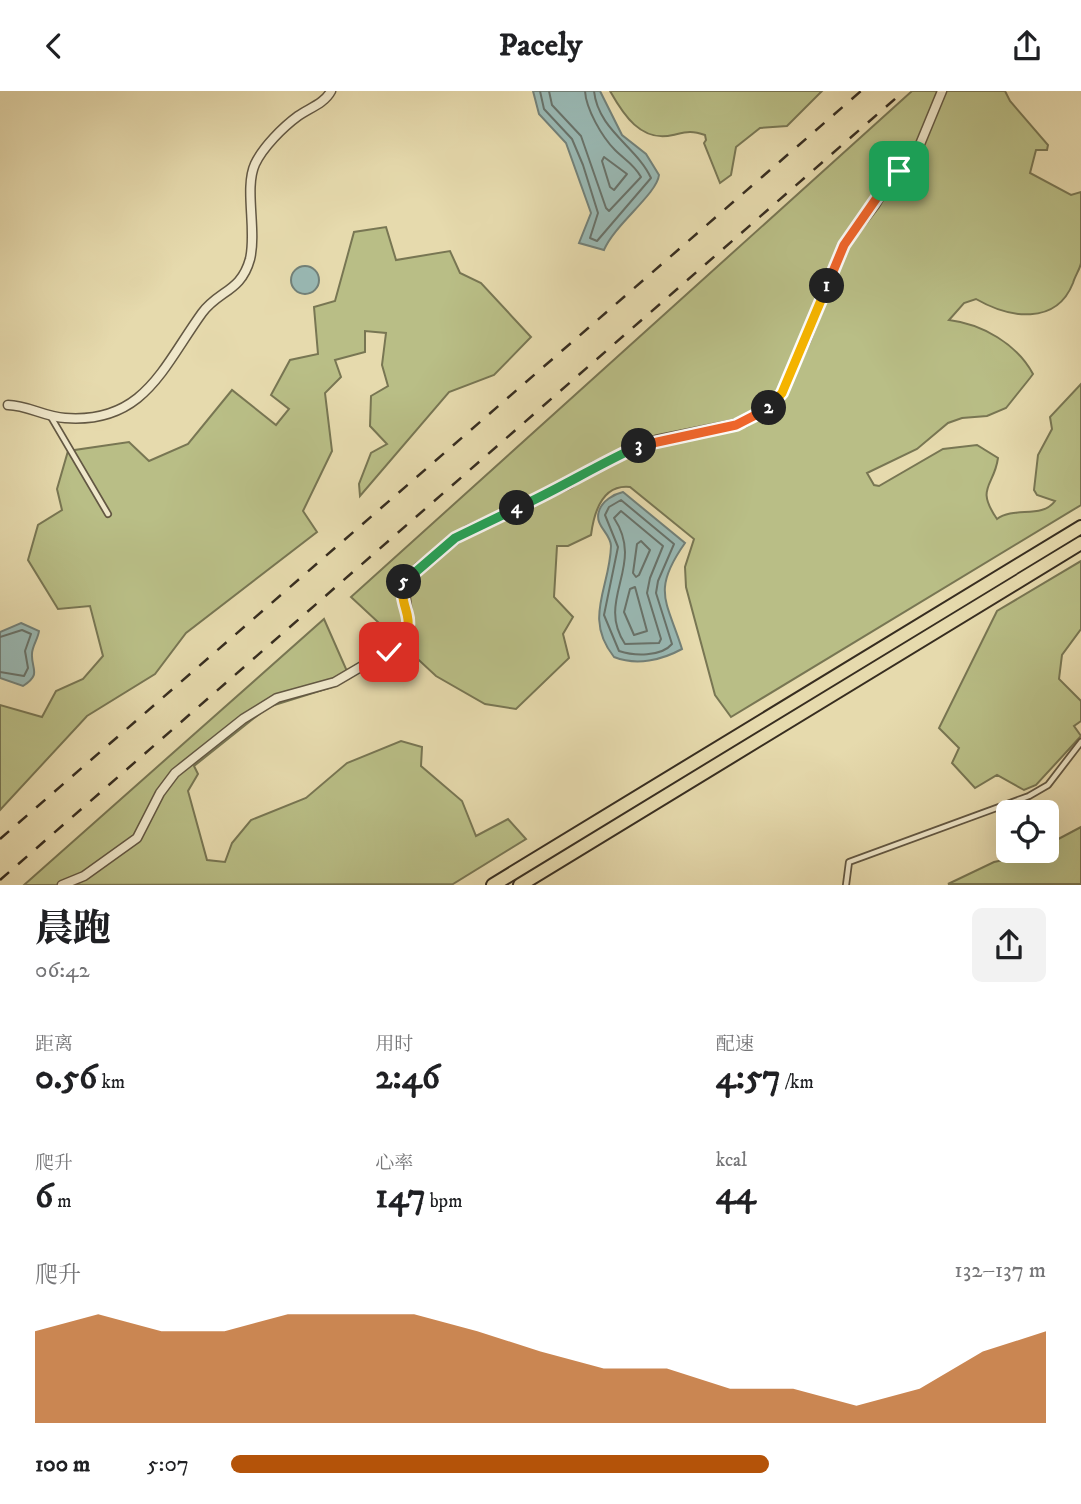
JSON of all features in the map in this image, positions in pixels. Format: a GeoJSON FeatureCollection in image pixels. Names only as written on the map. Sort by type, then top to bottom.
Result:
{"type":"FeatureCollection","features":[{"type":"Feature","properties":{"kind":"main road"},"geometry":{"type":"LineString","coordinates":[[493,884],[1081,527]]}},
{"type":"Feature","properties":{"kind":"main road"},"geometry":{"type":"LineString","coordinates":[[520,884],[1081,543]]}},
{"type":"Feature","properties":{"kind":"street"},"geometry":{"type":"LineString","coordinates":[[8,405],[51,416],[76,418],[108,414],[144,395],[169,366],[206,308],[234,289],[244,275],[253,240],[252,174],[258,159],[291,122],[321,102],[331,91]]}},
{"type":"Feature","properties":{"kind":"street"},"geometry":{"type":"LineString","coordinates":[[62,884],[84,876],[137,838],[175,773],[243,719],[277,698],[335,682],[398,645],[408,626],[404,582],[455,538],[569,484],[595,466],[640,445],[736,425],[774,404],[802,350],[844,245],[892,176],[916,154],[942,91]]}},
{"type":"Feature","properties":{"kind":"lane"},"geometry":{"type":"LineString","coordinates":[[51,416],[108,514]]}},
{"type":"Feature","properties":{"kind":"lane"},"geometry":{"type":"LineString","coordinates":[[846,884],[849,862],[1044,789],[1081,742]]}},
{"type":"Feature","properties":{"kind":"green space"},"geometry":{"type":"Polygon","coordinates":[[[610,91],[822,91],[787,126],[760,128],[736,147],[731,175],[720,183],[704,143],[705,135],[689,132],[662,136],[642,131],[627,117],[610,91]]]}},
{"type":"Feature","properties":{"kind":"green space"},"geometry":{"type":"Polygon","coordinates":[[[912,91],[1005,91],[1010,101],[1048,145],[1047,150],[1036,150],[1030,173],[1071,195],[1081,192],[1081,263],[1065,297],[1044,312],[1017,314],[989,306],[976,299],[964,303],[949,320],[974,326],[997,337],[1018,353],[1033,374],[1006,408],[987,416],[962,418],[948,423],[917,449],[867,473],[874,485],[879,486],[943,449],[977,445],[998,458],[987,493],[987,500],[997,519],[1011,513],[1043,510],[1055,501],[1037,495],[1034,490],[1038,455],[1052,429],[1050,417],[1081,384],[1081,505],[731,717],[715,695],[686,587],[685,567],[694,539],[630,487],[613,490],[601,501],[594,517],[591,535],[568,546],[557,546],[554,597],[573,617],[563,634],[569,658],[516,709],[485,704],[436,676],[351,597],[912,91]]]}},
{"type":"Feature","properties":{"kind":"green space"},"geometry":{"type":"Polygon","coordinates":[[[386,227],[396,260],[450,251],[460,273],[481,283],[531,337],[494,375],[449,392],[360,496],[359,484],[371,453],[387,444],[370,426],[371,396],[388,386],[382,365],[386,333],[365,331],[365,352],[335,360],[341,377],[325,393],[332,451],[303,511],[317,532],[186,633],[155,674],[87,716],[0,810],[0,705],[42,717],[56,691],[83,679],[103,656],[90,606],[58,609],[28,560],[38,525],[62,510],[57,489],[68,451],[129,442],[149,461],[188,444],[232,390],[276,425],[289,409],[271,395],[290,360],[318,354],[314,307],[335,301],[354,232],[386,227]]]}},
{"type":"Feature","properties":{"kind":"green space"},"geometry":{"type":"Polygon","coordinates":[[[1081,561],[1081,629],[1062,655],[1059,679],[1081,701],[1081,721],[1074,726],[1081,736],[1036,785],[1024,790],[997,775],[975,788],[952,763],[959,748],[939,728],[997,611],[1081,561]]]}},
{"type":"Feature","properties":{"kind":"green space"},"geometry":{"type":"Polygon","coordinates":[[[324,619],[350,678],[332,687],[268,707],[194,766],[198,774],[188,791],[207,860],[225,862],[232,843],[251,820],[306,798],[347,763],[401,741],[422,747],[421,766],[462,801],[476,836],[508,819],[526,839],[453,884],[24,885],[324,619]]]}},
{"type":"Feature","properties":{"kind":"green space"},"geometry":{"type":"Polygon","coordinates":[[[1081,827],[1081,884],[948,884],[996,862],[1059,863],[1059,839],[1081,827]]]}},
{"type":"Feature","properties":{"kind":"water"},"geometry":{"type":"Polygon","coordinates":[[[533,91],[600,91],[622,135],[646,154],[659,175],[651,191],[609,240],[604,250],[579,243],[591,213],[566,143],[539,114],[533,91]]]}},
{"type":"Feature","properties":{"kind":"water"},"geometry":{"type":"Polygon","coordinates":[[[305,266],[315,270],[319,280],[315,290],[305,294],[295,290],[291,280],[295,270],[305,266]]]}},
{"type":"Feature","properties":{"kind":"water"},"geometry":{"type":"Polygon","coordinates":[[[623,492],[685,543],[674,559],[665,585],[667,607],[682,649],[649,661],[614,657],[600,629],[600,603],[611,546],[598,516],[606,501],[623,492]]]}},
{"type":"Feature","properties":{"kind":"water"},"geometry":{"type":"Polygon","coordinates":[[[21,623],[39,631],[32,651],[34,675],[23,686],[0,678],[0,632],[21,623]]]}},
{"type":"Feature","properties":{"kind":"railway"},"geometry":{"type":"LineString","coordinates":[[0,839],[861,91]]}},
{"type":"Feature","properties":{"kind":"railway"},"geometry":{"type":"LineString","coordinates":[[0,880],[904,91]]}},
{"type":"Feature","properties":{"kind":"route"},"geometry":{"type":"LineString","coordinates":[[389,652],[398,645],[407,631],[408,612],[402,588],[404,582],[455,538],[569,484],[595,466],[640,445],[662,438],[736,425],[755,417],[774,404],[782,393],[806,340],[844,245],[875,205],[892,176],[899,171]]}}]}
